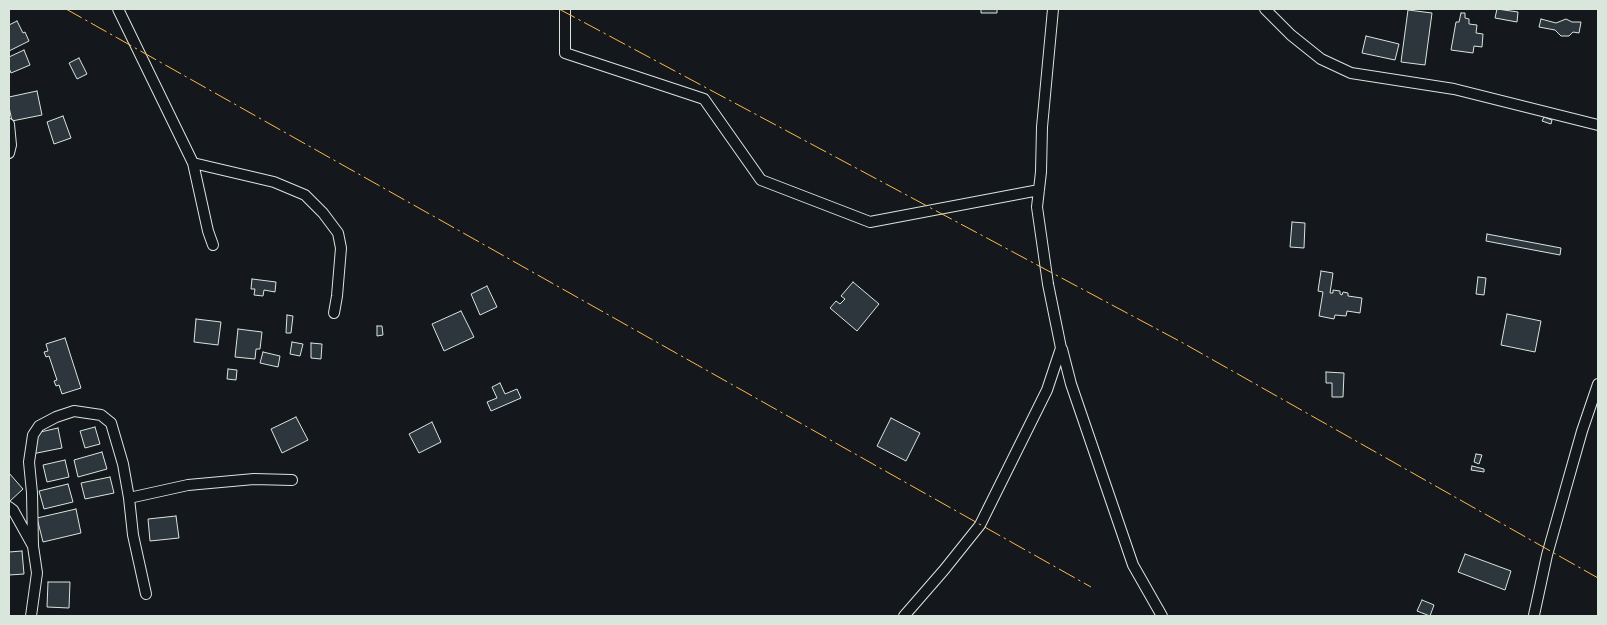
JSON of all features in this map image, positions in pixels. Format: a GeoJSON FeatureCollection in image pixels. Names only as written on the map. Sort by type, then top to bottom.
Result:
{"type":"FeatureCollection","features":[{"type":"Feature","properties":{"kind":"street"},"geometry":{"type":"LineString","coordinates":[[118,9],[193,163],[208,231],[213,245]]}},
{"type":"Feature","properties":{"kind":"street"},"geometry":{"type":"LineString","coordinates":[[565,9],[565,53],[704,99],[761,180],[870,222],[1039,190]]}},
{"type":"Feature","properties":{"kind":"street"},"geometry":{"type":"LineString","coordinates":[[1053,9],[1037,207],[1048,284],[1061,348],[1071,384],[1133,565],[1162,616]]}},
{"type":"Feature","properties":{"kind":"street"},"geometry":{"type":"LineString","coordinates":[[1265,9],[1291,35],[1321,59],[1351,73],[1454,89],[1598,125]]}},
{"type":"Feature","properties":{"kind":"street"},"geometry":{"type":"LineString","coordinates":[[9,124],[11,145],[9,153]]}},
{"type":"Feature","properties":{"kind":"street"},"geometry":{"type":"LineString","coordinates":[[193,163],[274,182],[305,195],[323,213],[338,233],[341,248],[334,313]]}},
{"type":"Feature","properties":{"kind":"street"},"geometry":{"type":"LineString","coordinates":[[904,616],[980,525],[1047,390],[1061,348]]}},
{"type":"Feature","properties":{"kind":"street"},"geometry":{"type":"LineString","coordinates":[[1534,615],[1564,491],[1598,384]]}},
{"type":"Feature","properties":{"kind":"street"},"geometry":{"type":"LineString","coordinates":[[31,616],[37,573],[33,546],[32,493],[29,462],[33,435],[38,426],[74,411],[101,415],[111,423],[123,464],[133,536],[146,594]]}},
{"type":"Feature","properties":{"kind":"street"},"geometry":{"type":"LineString","coordinates":[[129,498],[188,485],[254,479],[292,480]]}},
{"type":"Feature","properties":{"kind":"street"},"geometry":{"type":"LineString","coordinates":[[9,508],[13,510],[33,546]]}},
{"type":"Feature","properties":{"kind":"building"},"geometry":{"type":"Polygon","coordinates":[[[981,9],[997,9],[997,13],[981,13],[981,9]]]}},
{"type":"Feature","properties":{"kind":"building"},"geometry":{"type":"Polygon","coordinates":[[[1497,9],[1518,12],[1517,22],[1495,18],[1497,9]]]}},
{"type":"Feature","properties":{"kind":"building"},"geometry":{"type":"Polygon","coordinates":[[[1408,10],[1432,13],[1425,65],[1401,62],[1408,10]]]}},
{"type":"Feature","properties":{"kind":"building"},"geometry":{"type":"Polygon","coordinates":[[[1461,13],[1465,13],[1465,18],[1469,19],[1469,24],[1477,25],[1476,33],[1483,34],[1482,47],[1474,46],[1473,53],[1451,50],[1456,22],[1459,22],[1461,13]]]}},
{"type":"Feature","properties":{"kind":"building"},"geometry":{"type":"Polygon","coordinates":[[[1541,19],[1556,23],[1566,19],[1572,22],[1581,22],[1579,33],[1573,32],[1569,36],[1561,36],[1555,30],[1539,27],[1541,19]]]}},
{"type":"Feature","properties":{"kind":"building"},"geometry":{"type":"Polygon","coordinates":[[[17,21],[29,41],[9,51],[9,25],[17,21]]]}},
{"type":"Feature","properties":{"kind":"building"},"geometry":{"type":"Polygon","coordinates":[[[1366,36],[1399,44],[1395,60],[1362,53],[1366,36]]]}},
{"type":"Feature","properties":{"kind":"building"},"geometry":{"type":"Polygon","coordinates":[[[24,50],[30,65],[11,73],[9,57],[24,50]]]}},
{"type":"Feature","properties":{"kind":"building"},"geometry":{"type":"Polygon","coordinates":[[[79,58],[87,74],[77,79],[69,63],[79,58]]]}},
{"type":"Feature","properties":{"kind":"building"},"geometry":{"type":"Polygon","coordinates":[[[37,91],[42,115],[12,121],[9,97],[37,91]]]}},
{"type":"Feature","properties":{"kind":"building"},"geometry":{"type":"Polygon","coordinates":[[[63,116],[71,138],[54,144],[47,122],[63,116]]]}},
{"type":"Feature","properties":{"kind":"building"},"geometry":{"type":"Polygon","coordinates":[[[1544,117],[1552,120],[1551,124],[1542,121],[1544,117]]]}},
{"type":"Feature","properties":{"kind":"building"},"geometry":{"type":"Polygon","coordinates":[[[1292,222],[1305,223],[1304,248],[1290,247],[1292,222]]]}},
{"type":"Feature","properties":{"kind":"building"},"geometry":{"type":"Polygon","coordinates":[[[1487,234],[1561,248],[1560,255],[1486,241],[1487,234]]]}},
{"type":"Feature","properties":{"kind":"building"},"geometry":{"type":"Polygon","coordinates":[[[1321,271],[1333,273],[1330,293],[1333,293],[1333,290],[1340,291],[1342,295],[1343,292],[1348,293],[1348,296],[1362,298],[1360,313],[1347,311],[1346,316],[1335,315],[1334,319],[1319,316],[1323,292],[1318,291],[1321,271]]]}},
{"type":"Feature","properties":{"kind":"building"},"geometry":{"type":"Polygon","coordinates":[[[1478,277],[1486,278],[1484,295],[1476,294],[1478,277]]]}},
{"type":"Feature","properties":{"kind":"building"},"geometry":{"type":"Polygon","coordinates":[[[252,279],[276,282],[275,292],[264,290],[263,296],[254,295],[255,289],[251,289],[252,279]]]}},
{"type":"Feature","properties":{"kind":"building"},"geometry":{"type":"Polygon","coordinates":[[[853,282],[879,304],[857,331],[830,308],[836,301],[840,304],[845,299],[841,296],[853,282]]]}},
{"type":"Feature","properties":{"kind":"building"},"geometry":{"type":"Polygon","coordinates":[[[487,286],[497,307],[480,315],[471,294],[487,286]]]}},
{"type":"Feature","properties":{"kind":"building"},"geometry":{"type":"Polygon","coordinates":[[[461,311],[474,337],[444,351],[432,324],[461,311]]]}},
{"type":"Feature","properties":{"kind":"building"},"geometry":{"type":"Polygon","coordinates":[[[1507,314],[1541,321],[1535,352],[1501,345],[1507,314]]]}},
{"type":"Feature","properties":{"kind":"building"},"geometry":{"type":"Polygon","coordinates":[[[287,315],[293,316],[291,333],[286,333],[287,315]]]}},
{"type":"Feature","properties":{"kind":"building"},"geometry":{"type":"Polygon","coordinates":[[[196,319],[221,322],[218,345],[194,342],[196,319]]]}},
{"type":"Feature","properties":{"kind":"building"},"geometry":{"type":"Polygon","coordinates":[[[377,326],[382,326],[383,335],[377,336],[377,326]]]}},
{"type":"Feature","properties":{"kind":"building"},"geometry":{"type":"Polygon","coordinates":[[[238,329],[262,332],[260,349],[256,349],[255,359],[235,357],[238,329]]]}},
{"type":"Feature","properties":{"kind":"building"},"geometry":{"type":"Polygon","coordinates":[[[65,338],[81,388],[62,394],[59,385],[56,386],[54,381],[57,380],[49,356],[46,357],[44,352],[48,351],[46,344],[65,338]]]}},
{"type":"Feature","properties":{"kind":"building"},"geometry":{"type":"Polygon","coordinates":[[[292,342],[303,344],[300,356],[290,354],[292,342]]]}},
{"type":"Feature","properties":{"kind":"building"},"geometry":{"type":"Polygon","coordinates":[[[311,343],[322,344],[321,359],[311,358],[311,343]]]}},
{"type":"Feature","properties":{"kind":"building"},"geometry":{"type":"Polygon","coordinates":[[[263,352],[280,356],[278,367],[260,363],[263,352]]]}},
{"type":"Feature","properties":{"kind":"building"},"geometry":{"type":"Polygon","coordinates":[[[228,369],[237,370],[236,380],[227,379],[228,369]]]}},
{"type":"Feature","properties":{"kind":"building"},"geometry":{"type":"Polygon","coordinates":[[[1326,372],[1344,373],[1343,397],[1332,397],[1332,383],[1326,383],[1326,372]]]}},
{"type":"Feature","properties":{"kind":"building"},"geometry":{"type":"Polygon","coordinates":[[[500,383],[505,394],[517,389],[521,398],[491,411],[487,402],[497,398],[492,387],[500,383]]]}},
{"type":"Feature","properties":{"kind":"building"},"geometry":{"type":"Polygon","coordinates":[[[296,417],[308,440],[282,453],[271,429],[296,417]]]}},
{"type":"Feature","properties":{"kind":"building"},"geometry":{"type":"Polygon","coordinates":[[[891,418],[920,433],[906,461],[877,446],[891,418]]]}},
{"type":"Feature","properties":{"kind":"building"},"geometry":{"type":"Polygon","coordinates":[[[432,422],[441,442],[419,453],[409,434],[432,422]]]}},
{"type":"Feature","properties":{"kind":"building"},"geometry":{"type":"Polygon","coordinates":[[[95,427],[100,444],[85,448],[80,431],[95,427]]]}},
{"type":"Feature","properties":{"kind":"building"},"geometry":{"type":"Polygon","coordinates":[[[58,428],[62,448],[32,454],[36,433],[58,428]]]}},
{"type":"Feature","properties":{"kind":"building"},"geometry":{"type":"Polygon","coordinates":[[[102,452],[107,469],[78,477],[74,460],[102,452]]]}},
{"type":"Feature","properties":{"kind":"building"},"geometry":{"type":"Polygon","coordinates":[[[1476,454],[1482,455],[1479,464],[1474,462],[1476,454]]]}},
{"type":"Feature","properties":{"kind":"building"},"geometry":{"type":"Polygon","coordinates":[[[65,460],[69,477],[47,482],[43,465],[65,460]]]}},
{"type":"Feature","properties":{"kind":"building"},"geometry":{"type":"Polygon","coordinates":[[[1472,466],[1484,469],[1484,472],[1471,470],[1472,466]]]}},
{"type":"Feature","properties":{"kind":"building"},"geometry":{"type":"Polygon","coordinates":[[[9,473],[23,489],[9,502],[9,473]]]}},
{"type":"Feature","properties":{"kind":"building"},"geometry":{"type":"Polygon","coordinates":[[[110,477],[114,493],[85,499],[81,483],[110,477]]]}},
{"type":"Feature","properties":{"kind":"building"},"geometry":{"type":"Polygon","coordinates":[[[68,484],[73,502],[44,509],[39,491],[68,484]]]}},
{"type":"Feature","properties":{"kind":"building"},"geometry":{"type":"Polygon","coordinates":[[[76,509],[81,533],[43,542],[37,518],[76,509]]]}},
{"type":"Feature","properties":{"kind":"building"},"geometry":{"type":"Polygon","coordinates":[[[176,516],[179,538],[150,541],[148,519],[176,516]]]}},
{"type":"Feature","properties":{"kind":"building"},"geometry":{"type":"Polygon","coordinates":[[[22,551],[24,574],[9,575],[9,552],[22,551]]]}},
{"type":"Feature","properties":{"kind":"building"},"geometry":{"type":"Polygon","coordinates":[[[1465,554],[1511,571],[1505,590],[1458,572],[1465,554]]]}},
{"type":"Feature","properties":{"kind":"building"},"geometry":{"type":"Polygon","coordinates":[[[48,582],[70,582],[69,608],[47,607],[48,582]]]}},
{"type":"Feature","properties":{"kind":"building"},"geometry":{"type":"Polygon","coordinates":[[[1422,600],[1434,605],[1430,616],[1417,611],[1422,600]]]}},
{"type":"Feature","properties":{"kind":"power"},"geometry":{"type":"LineString","coordinates":[[66,9],[1091,587]]}},
{"type":"Feature","properties":{"kind":"power"},"geometry":{"type":"LineString","coordinates":[[559,9],[1183,343],[1598,578]]}}]}
